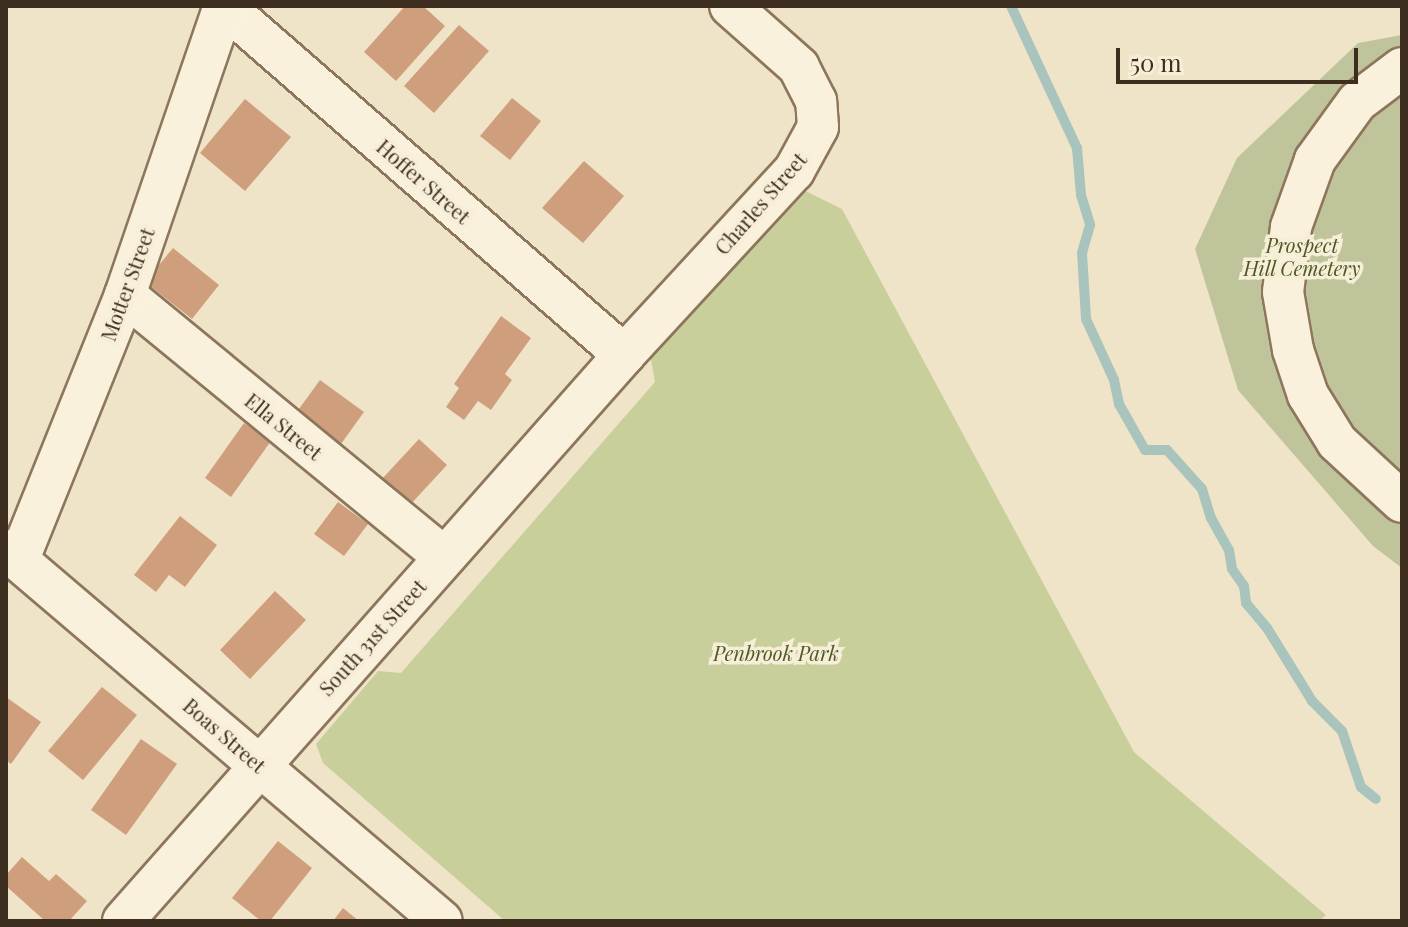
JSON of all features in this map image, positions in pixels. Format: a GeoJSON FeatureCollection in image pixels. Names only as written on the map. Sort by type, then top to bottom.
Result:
{"type":"FeatureCollection","features":[{"type":"Feature","properties":{"kind":"street","name":"Motter Street"},"geometry":{"type":"LineString","coordinates":[[13,555],[125,295],[224,6]]}},
{"type":"Feature","properties":{"kind":"street","name":"Hoffer Street"},"geometry":{"type":"LineString","coordinates":[[224,6],[624,355]]}},
{"type":"Feature","properties":{"kind":"street","name":"Charles Street"},"geometry":{"type":"LineString","coordinates":[[624,355],[794,171],[818,127],[816,101],[799,67],[730,6]]}},
{"type":"Feature","properties":{"kind":"street"},"geometry":{"type":"LineString","coordinates":[[1402,68],[1357,102],[1315,160],[1291,227],[1283,292],[1293,350],[1308,395],[1337,442],[1402,502]]}},
{"type":"Feature","properties":{"kind":"street","name":"Ella Street"},"geometry":{"type":"LineString","coordinates":[[125,295],[444,557]]}},
{"type":"Feature","properties":{"kind":"street","name":"South 31st Street"},"geometry":{"type":"LineString","coordinates":[[123,921],[624,355]]}},
{"type":"Feature","properties":{"kind":"street","name":"Boas Street"},"geometry":{"type":"LineString","coordinates":[[13,555],[442,921]]}},
{"type":"Feature","properties":{"kind":"green space","name":"Prospect Hill Cemetery"},"geometry":{"type":"Polygon","coordinates":[[[1402,35],[1402,568],[1373,546],[1238,390],[1195,249],[1237,158],[1358,43],[1402,35]]]}},
{"type":"Feature","properties":{"kind":"green space","name":"Penbrook Park"},"geometry":{"type":"Polygon","coordinates":[[[789,183],[842,209],[1134,752],[1326,915],[1319,921],[505,921],[323,763],[316,744],[378,671],[401,673],[655,382],[647,338],[789,183]]]}},
{"type":"Feature","properties":{"kind":"building"},"geometry":{"type":"Polygon","coordinates":[[[405,6],[423,6],[445,26],[396,81],[364,52],[405,6]]]}},
{"type":"Feature","properties":{"kind":"building"},"geometry":{"type":"Polygon","coordinates":[[[459,25],[489,51],[434,113],[404,86],[459,25]]]}},
{"type":"Feature","properties":{"kind":"building"},"geometry":{"type":"Polygon","coordinates":[[[512,98],[541,121],[510,160],[480,136],[512,98]]]}},
{"type":"Feature","properties":{"kind":"building"},"geometry":{"type":"Polygon","coordinates":[[[245,99],[291,137],[245,191],[200,153],[245,99]]]}},
{"type":"Feature","properties":{"kind":"building"},"geometry":{"type":"Polygon","coordinates":[[[584,161],[624,196],[583,243],[542,208],[584,161]]]}},
{"type":"Feature","properties":{"kind":"building"},"geometry":{"type":"Polygon","coordinates":[[[173,248],[219,285],[192,319],[145,282],[173,248]]]}},
{"type":"Feature","properties":{"kind":"building"},"geometry":{"type":"Polygon","coordinates":[[[501,316],[531,338],[505,374],[512,380],[491,410],[478,401],[464,420],[446,407],[459,388],[454,384],[501,316]]]}},
{"type":"Feature","properties":{"kind":"building"},"geometry":{"type":"Polygon","coordinates":[[[320,380],[364,412],[341,444],[296,413],[320,380]]]}},
{"type":"Feature","properties":{"kind":"building"},"geometry":{"type":"Polygon","coordinates":[[[244,423],[271,441],[231,497],[205,478],[244,423]]]}},
{"type":"Feature","properties":{"kind":"building"},"geometry":{"type":"Polygon","coordinates":[[[419,439],[447,465],[409,506],[381,480],[419,439]]]}},
{"type":"Feature","properties":{"kind":"building"},"geometry":{"type":"Polygon","coordinates":[[[338,502],[368,524],[344,556],[314,534],[338,502]]]}},
{"type":"Feature","properties":{"kind":"building"},"geometry":{"type":"Polygon","coordinates":[[[180,516],[217,545],[185,587],[169,575],[156,592],[134,575],[180,516]]]}},
{"type":"Feature","properties":{"kind":"building"},"geometry":{"type":"Polygon","coordinates":[[[275,591],[306,620],[250,679],[220,650],[275,591]]]}},
{"type":"Feature","properties":{"kind":"building"},"geometry":{"type":"Polygon","coordinates":[[[102,687],[137,715],[83,780],[48,751],[102,687]]]}},
{"type":"Feature","properties":{"kind":"building"},"geometry":{"type":"Polygon","coordinates":[[[6,697],[41,722],[11,764],[6,760],[6,697]]]}},
{"type":"Feature","properties":{"kind":"building"},"geometry":{"type":"Polygon","coordinates":[[[141,739],[177,764],[126,835],[91,810],[141,739]]]}},
{"type":"Feature","properties":{"kind":"building"},"geometry":{"type":"Polygon","coordinates":[[[278,841],[312,868],[270,921],[261,921],[232,898],[278,841]]]}},
{"type":"Feature","properties":{"kind":"building"},"geometry":{"type":"Polygon","coordinates":[[[22,857],[49,881],[56,874],[87,901],[69,921],[45,921],[6,886],[6,875],[22,857]]]}},
{"type":"Feature","properties":{"kind":"building"},"geometry":{"type":"Polygon","coordinates":[[[343,908],[359,921],[333,921],[343,908]]]}},
{"type":"Feature","properties":{"kind":"waterway"},"geometry":{"type":"LineString","coordinates":[[1011,6],[1077,148],[1081,195],[1090,225],[1082,253],[1086,319],[1114,380],[1119,404],[1145,450],[1167,450],[1202,489],[1211,518],[1229,550],[1232,569],[1244,586],[1246,603],[1267,628],[1312,701],[1342,731],[1361,787],[1376,799]]}}]}
